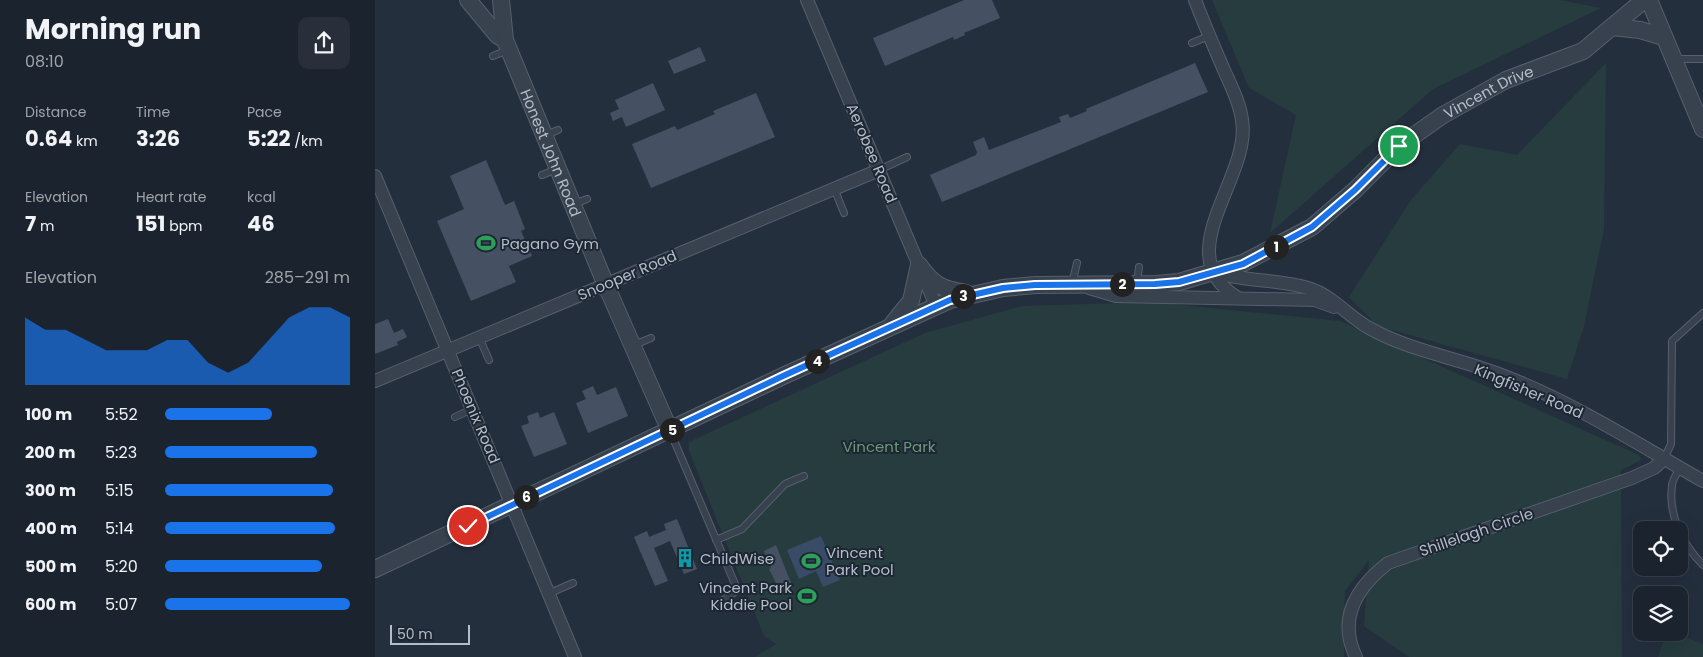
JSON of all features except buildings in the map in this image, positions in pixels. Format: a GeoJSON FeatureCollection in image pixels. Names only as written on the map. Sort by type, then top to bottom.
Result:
{"type":"FeatureCollection","features":[{"type":"Feature","properties":{"kind":"street","name":"Honest John Road"},"geometry":{"type":"LineString","coordinates":[[468,0],[507,45],[551,133],[558,169],[580,202],[605,283],[670,431]]}},
{"type":"Feature","properties":{"kind":"street","name":"Honest John Road"},"geometry":{"type":"LineString","coordinates":[[501,0],[507,45]]}},
{"type":"Feature","properties":{"kind":"street","name":"Aerobee Road"},"geometry":{"type":"LineString","coordinates":[[807,0],[936,306]]}},
{"type":"Feature","properties":{"kind":"street"},"geometry":{"type":"LineString","coordinates":[[1195,0],[1235,94],[1243,120],[1243,142],[1238,161],[1211,228],[1209,258],[1223,285],[1238,298]]}},
{"type":"Feature","properties":{"kind":"street","name":"Vincent Drive"},"geometry":{"type":"LineString","coordinates":[[375,569],[936,306],[972,294],[1003,288],[1073,284],[1179,282],[1215,272],[1263,254],[1312,227],[1355,190],[1399,146],[1443,115],[1506,80],[1583,52],[1644,0]]}},
{"type":"Feature","properties":{"kind":"street"},"geometry":{"type":"LineString","coordinates":[[1649,0],[1703,129]]}},
{"type":"Feature","properties":{"kind":"street"},"geometry":{"type":"LineString","coordinates":[[1613,27],[1640,30],[1665,36]]}},
{"type":"Feature","properties":{"kind":"street","name":"Snooper Road"},"geometry":{"type":"LineString","coordinates":[[375,381],[605,283],[879,170]]}},
{"type":"Feature","properties":{"kind":"street","name":"Phoenix Road"},"geometry":{"type":"LineString","coordinates":[[375,176],[575,657]]}},
{"type":"Feature","properties":{"kind":"street"},"geometry":{"type":"LineString","coordinates":[[919,265],[927,278],[944,290],[972,294]]}},
{"type":"Feature","properties":{"kind":"street"},"geometry":{"type":"LineString","coordinates":[[890,327],[911,301],[919,265]]}},
{"type":"Feature","properties":{"kind":"street","name":"Kingfisher Road"},"geometry":{"type":"LineString","coordinates":[[1215,272],[1231,278],[1306,287],[1335,300],[1371,329],[1429,353],[1499,374],[1579,410],[1703,481]]}},
{"type":"Feature","properties":{"kind":"street","name":"Kingfisher Road"},"geometry":{"type":"LineString","coordinates":[[1073,284],[1116,296],[1315,300],[1351,313]]}},
{"type":"Feature","properties":{"kind":"street","name":"Shillelagh Circle"},"geometry":{"type":"LineString","coordinates":[[1356,657],[1348,631],[1355,600],[1369,578],[1388,564],[1632,478],[1654,468],[1664,459]]}},
{"type":"Feature","properties":{"kind":"lane"},"geometry":{"type":"LineString","coordinates":[[1192,43],[1209,36]]}},
{"type":"Feature","properties":{"kind":"lane"},"geometry":{"type":"LineString","coordinates":[[493,56],[507,45]]}},
{"type":"Feature","properties":{"kind":"lane"},"geometry":{"type":"LineString","coordinates":[[1674,60],[1703,59]]}},
{"type":"Feature","properties":{"kind":"lane"},"geometry":{"type":"LineString","coordinates":[[879,170],[907,157]]}},
{"type":"Feature","properties":{"kind":"lane"},"geometry":{"type":"LineString","coordinates":[[542,175],[558,169]]}},
{"type":"Feature","properties":{"kind":"lane"},"geometry":{"type":"LineString","coordinates":[[834,188],[844,213]]}},
{"type":"Feature","properties":{"kind":"lane"},"geometry":{"type":"LineString","coordinates":[[1073,284],[1077,263]]}},
{"type":"Feature","properties":{"kind":"lane"},"geometry":{"type":"LineString","coordinates":[[1137,284],[1139,267]]}},
{"type":"Feature","properties":{"kind":"lane"},"geometry":{"type":"LineString","coordinates":[[1664,459],[1671,444],[1672,341],[1703,313]]}},
{"type":"Feature","properties":{"kind":"lane"},"geometry":{"type":"LineString","coordinates":[[479,337],[489,360]]}},
{"type":"Feature","properties":{"kind":"lane"},"geometry":{"type":"LineString","coordinates":[[632,346],[651,338]]}},
{"type":"Feature","properties":{"kind":"lane"},"geometry":{"type":"LineString","coordinates":[[455,417],[473,409]]}},
{"type":"Feature","properties":{"kind":"lane"},"geometry":{"type":"LineString","coordinates":[[670,431],[735,584],[735,592],[717,604]]}},
{"type":"Feature","properties":{"kind":"lane"},"geometry":{"type":"LineString","coordinates":[[1680,468],[1672,484],[1673,512],[1681,537],[1703,565]]}},
{"type":"Feature","properties":{"kind":"lane"},"geometry":{"type":"LineString","coordinates":[[716,540],[742,529],[785,484],[805,476]]}},
{"type":"Feature","properties":{"kind":"lane"},"geometry":{"type":"LineString","coordinates":[[550,593],[573,583]]}},
{"type":"Feature","properties":{"kind":"green space"},"geometry":{"type":"Polygon","coordinates":[[[1212,0],[1560,0],[1601,8],[1433,89],[1270,233],[1296,115],[1249,88],[1212,0]]]}},
{"type":"Feature","properties":{"kind":"green space"},"geometry":{"type":"Polygon","coordinates":[[[1606,63],[1604,229],[1584,326],[1567,379],[1377,326],[1349,297],[1411,200],[1460,144],[1517,155],[1606,63]]]}},
{"type":"Feature","properties":{"kind":"green space","name":"Vincent Park"},"geometry":{"type":"Polygon","coordinates":[[[1152,302],[1340,321],[1639,455],[1641,460],[1621,470],[1622,657],[1409,657],[1364,626],[1369,560],[1345,591],[1344,657],[755,657],[776,644],[764,636],[689,451],[689,442],[925,333],[1022,306],[1152,302]]]}},
{"type":"Feature","properties":{"kind":"green space"},"geometry":{"type":"Polygon","coordinates":[[[1688,638],[1703,644],[1703,657],[1658,657],[1663,641],[1688,641],[1688,638]]]}},
{"type":"Feature","properties":{"kind":"water","name":"Vincent Park Pool"},"geometry":{"type":"Polygon","coordinates":[[[821,536],[840,580],[823,587],[816,571],[799,579],[787,550],[821,536]]]}},
{"type":"Feature","properties":{"kind":"place","name":"Pagano Gym"},"geometry":{"type":"Point","coordinates":[486,243]}},
{"type":"Feature","properties":{"kind":"place","name":"ChildWise"},"geometry":{"type":"Point","coordinates":[685,558]}},
{"type":"Feature","properties":{"kind":"place","name":"Vincent Park Pool"},"geometry":{"type":"Point","coordinates":[811,561]}},
{"type":"Feature","properties":{"kind":"place","name":"Vincent Park Kiddie Pool"},"geometry":{"type":"Point","coordinates":[807,596]}},
{"type":"Feature","properties":{"kind":"route"},"geometry":{"type":"LineString","coordinates":[[468,526],[783,376],[950,300],[1003,288],[1035,285],[1179,282],[1243,264],[1312,227],[1355,190],[1399,146]]}}]}
